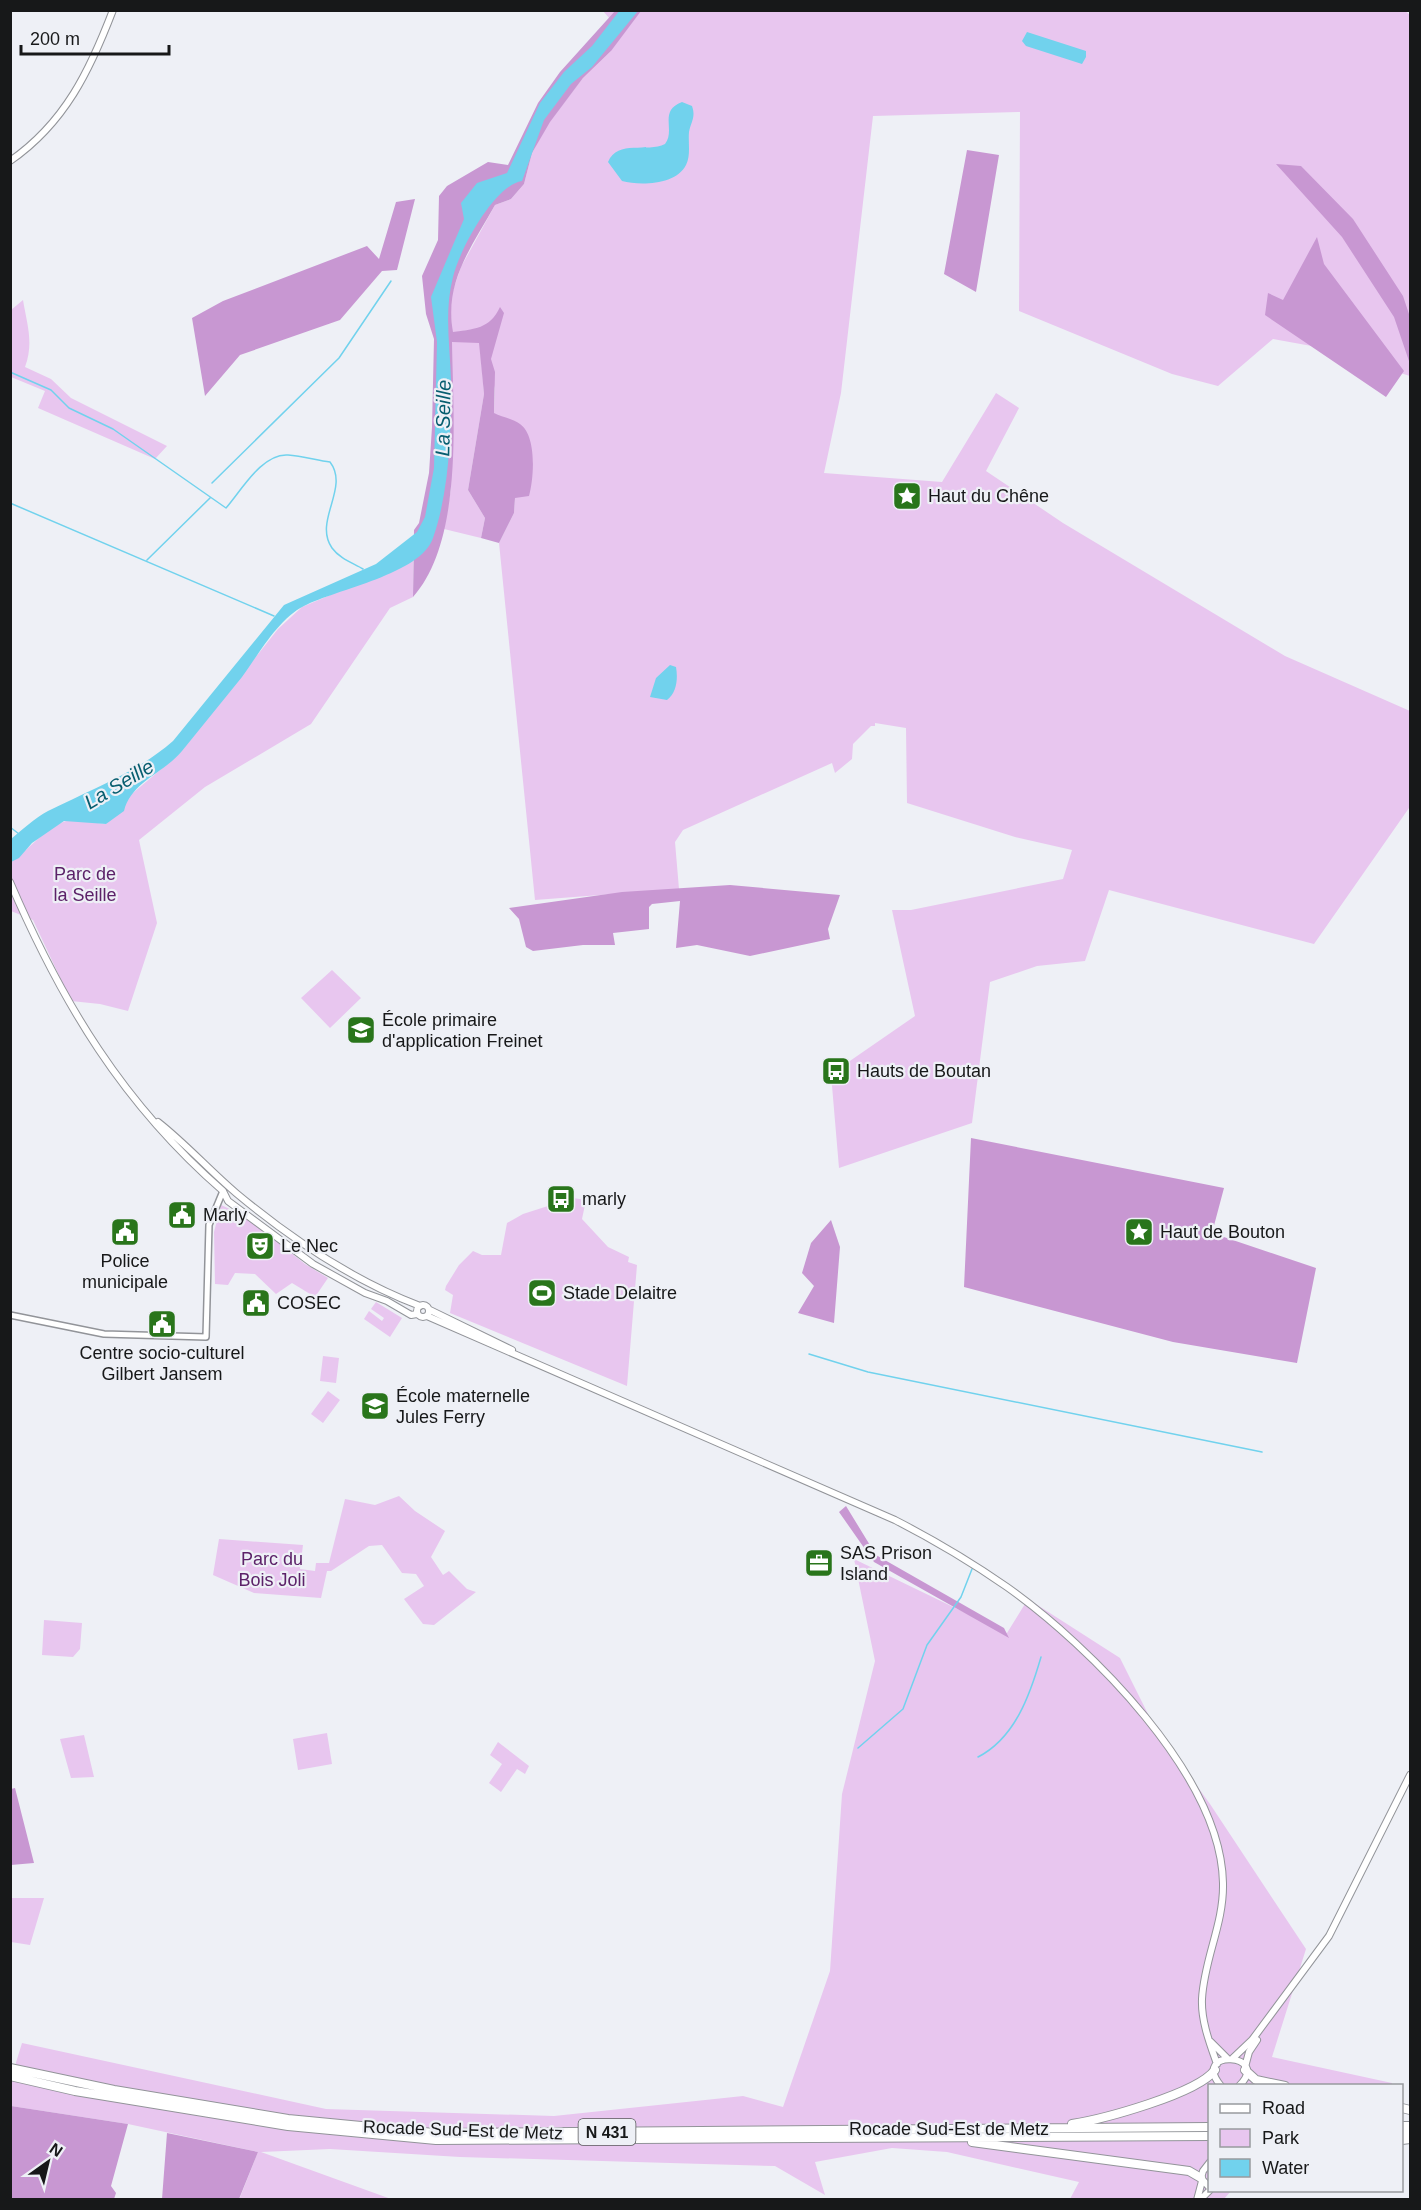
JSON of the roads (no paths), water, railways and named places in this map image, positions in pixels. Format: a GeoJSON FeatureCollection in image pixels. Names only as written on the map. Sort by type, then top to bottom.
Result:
{"type":"FeatureCollection","features":[{"type":"Feature","properties":{"kind":"highway"},"geometry":{"type":"LineString","coordinates":[[1048,2129],[1124,2113],[1200,2083],[1216,2067]]}},
{"type":"Feature","properties":{"kind":"highway","name":"Rocade Sud-Est de Metz"},"geometry":{"type":"LineString","coordinates":[[10,2068],[86,2085],[288,2119],[434,2133],[1208,2127]]}},
{"type":"Feature","properties":{"kind":"highway"},"geometry":{"type":"LineString","coordinates":[[1245,2069],[1256,2080],[1279,2084]]}},
{"type":"Feature","properties":{"kind":"highway","name":"Rocade Sud-Est de Metz"},"geometry":{"type":"LineString","coordinates":[[10,2076],[69,2090],[288,2126],[382,2136],[496,2141],[1208,2136]]}},
{"type":"Feature","properties":{"kind":"highway"},"geometry":{"type":"LineString","coordinates":[[926,2138],[1003,2145],[1189,2171],[1202,2179]]}},
{"type":"Feature","properties":{"kind":"main road"},"geometry":{"type":"LineString","coordinates":[[10,161],[50,127],[76,93],[91,64],[112,10]]}},
{"type":"Feature","properties":{"kind":"main road"},"geometry":{"type":"LineString","coordinates":[[10,882],[45,962],[69,1005],[111,1069],[165,1134],[225,1188],[284,1230],[326,1257],[420,1306],[426,1305],[428,1313]]}},
{"type":"Feature","properties":{"kind":"main road"},"geometry":{"type":"LineString","coordinates":[[225,1188],[228,1201],[313,1264],[365,1293],[387,1300],[411,1315],[417,1314],[421,1317],[428,1313]]}},
{"type":"Feature","properties":{"kind":"main road"},"geometry":{"type":"LineString","coordinates":[[417,1314],[420,1306]]}},
{"type":"Feature","properties":{"kind":"main road"},"geometry":{"type":"LineString","coordinates":[[428,1313],[538,1365],[862,1504],[915,1530],[960,1555],[1009,1589],[1086,1654],[1128,1698],[1162,1741],[1198,1794],[1212,1824],[1219,1851],[1223,1883],[1220,1920],[1202,1999],[1204,2024],[1216,2067],[1216,2079],[1220,2084]]}},
{"type":"Feature","properties":{"kind":"main road"},"geometry":{"type":"LineString","coordinates":[[1240,2084],[1244,2080],[1249,2052],[1337,1922],[1410,1775]]}},
{"type":"Feature","properties":{"kind":"main road"},"geometry":{"type":"LineString","coordinates":[[1216,2067],[1252,2040],[1282,2001]]}},
{"type":"Feature","properties":{"kind":"main road"},"geometry":{"type":"LineString","coordinates":[[1210,2041],[1245,2069]]}},
{"type":"Feature","properties":{"kind":"main road"},"geometry":{"type":"LineString","coordinates":[[1198,2199],[1202,2179],[1208,2166]]}},
{"type":"Feature","properties":{"kind":"main road"},"geometry":{"type":"LineString","coordinates":[[1202,2179],[1208,2186]]}},
{"type":"Feature","properties":{"kind":"street"},"geometry":{"type":"LineString","coordinates":[[10,1315],[114,1335],[206,1337],[209,1225],[225,1188]]}},
{"type":"Feature","properties":{"kind":"water","name":"La Seille"},"geometry":{"type":"Polygon","coordinates":[[[620,10],[638,11],[592,67],[571,84],[544,120],[522,181],[511,185],[489,206],[462,252],[450,290],[448,316],[451,420],[446,480],[439,519],[433,538],[425,551],[396,571],[304,606],[295,612],[277,628],[242,677],[175,759],[133,792],[124,811],[106,824],[64,821],[32,843],[19,858],[11,862],[11,839],[33,821],[48,811],[145,762],[173,741],[284,605],[376,564],[417,532],[425,517],[434,468],[437,342],[431,297],[464,219],[461,203],[477,183],[507,173],[540,103],[564,72],[592,46],[620,10]]]}},
{"type":"Feature","properties":{"kind":"water"},"geometry":{"type":"Polygon","coordinates":[[[1027,32],[1086,51],[1086,57],[1082,64],[1026,46],[1022,41],[1027,32]]]}},
{"type":"Feature","properties":{"kind":"water"},"geometry":{"type":"Polygon","coordinates":[[[682,102],[692,106],[694,113],[689,132],[688,157],[681,172],[674,177],[657,182],[622,181],[608,162],[613,155],[626,149],[665,144],[668,139],[671,110],[682,102]]]}},
{"type":"Feature","properties":{"kind":"water"},"geometry":{"type":"Polygon","coordinates":[[[670,665],[676,667],[677,671],[673,693],[667,700],[650,697],[656,678],[670,665]]]}},
{"type":"Feature","properties":{"kind":"waterway"},"geometry":{"type":"LineString","coordinates":[[212,483],[339,358],[391,281]]}},
{"type":"Feature","properties":{"kind":"waterway"},"geometry":{"type":"LineString","coordinates":[[10,372],[51,390],[69,408],[113,429],[226,508],[253,474],[269,460],[278,456],[288,455],[330,462],[335,472],[336,483],[326,527],[327,538],[339,555],[363,569]]}},
{"type":"Feature","properties":{"kind":"waterway"},"geometry":{"type":"LineString","coordinates":[[147,560],[210,498]]}},
{"type":"Feature","properties":{"kind":"waterway"},"geometry":{"type":"LineString","coordinates":[[10,503],[274,616]]}},
{"type":"Feature","properties":{"kind":"waterway"},"geometry":{"type":"LineString","coordinates":[[10,827],[19,834]]}},
{"type":"Feature","properties":{"kind":"waterway"},"geometry":{"type":"LineString","coordinates":[[809,1354],[868,1372],[1262,1452]]}},
{"type":"Feature","properties":{"kind":"waterway"},"geometry":{"type":"LineString","coordinates":[[858,1748],[903,1709],[927,1645],[961,1597],[972,1569]]}},
{"type":"Feature","properties":{"kind":"waterway"},"geometry":{"type":"LineString","coordinates":[[978,1757],[991,1749],[1011,1727],[1026,1700],[1041,1657]]}},
{"type":"Feature","properties":{"kind":"place","name":"Haut du Chêne"},"geometry":{"type":"Point","coordinates":[907,496]}},
{"type":"Feature","properties":{"kind":"place","name":"École primaire d'application Freinet"},"geometry":{"type":"Point","coordinates":[361,1030]}},
{"type":"Feature","properties":{"kind":"place","name":"Hauts de Boutan"},"geometry":{"type":"Point","coordinates":[836,1071]}},
{"type":"Feature","properties":{"kind":"place","name":"marly"},"geometry":{"type":"Point","coordinates":[561,1199]}},
{"type":"Feature","properties":{"kind":"place","name":"Marly"},"geometry":{"type":"Point","coordinates":[182,1215]}},
{"type":"Feature","properties":{"kind":"place","name":"Police municipale"},"geometry":{"type":"Point","coordinates":[125,1232]}},
{"type":"Feature","properties":{"kind":"place","name":"Haut de Bouton"},"geometry":{"type":"Point","coordinates":[1139,1232]}},
{"type":"Feature","properties":{"kind":"place","name":"Le Nec"},"geometry":{"type":"Point","coordinates":[260,1246]}},
{"type":"Feature","properties":{"kind":"place","name":"Stade Delaitre"},"geometry":{"type":"Point","coordinates":[542,1293]}},
{"type":"Feature","properties":{"kind":"place","name":"COSEC"},"geometry":{"type":"Point","coordinates":[256,1303]}},
{"type":"Feature","properties":{"kind":"place","name":"Centre socio-culturel Gilbert Jansem"},"geometry":{"type":"Point","coordinates":[162,1324]}},
{"type":"Feature","properties":{"kind":"place","name":"École maternelle Jules Ferry"},"geometry":{"type":"Point","coordinates":[375,1406]}},
{"type":"Feature","properties":{"kind":"place","name":"SAS Prison Island"},"geometry":{"type":"Point","coordinates":[819,1563]}},
{"type":"Feature","properties":{"kind":"park label","name":"Parc de la Seille"},"geometry":{"type":"Point","coordinates":[85,884]}},
{"type":"Feature","properties":{"kind":"park label","name":"Parc du Bois Joli"},"geometry":{"type":"Point","coordinates":[272,1569]}}]}
